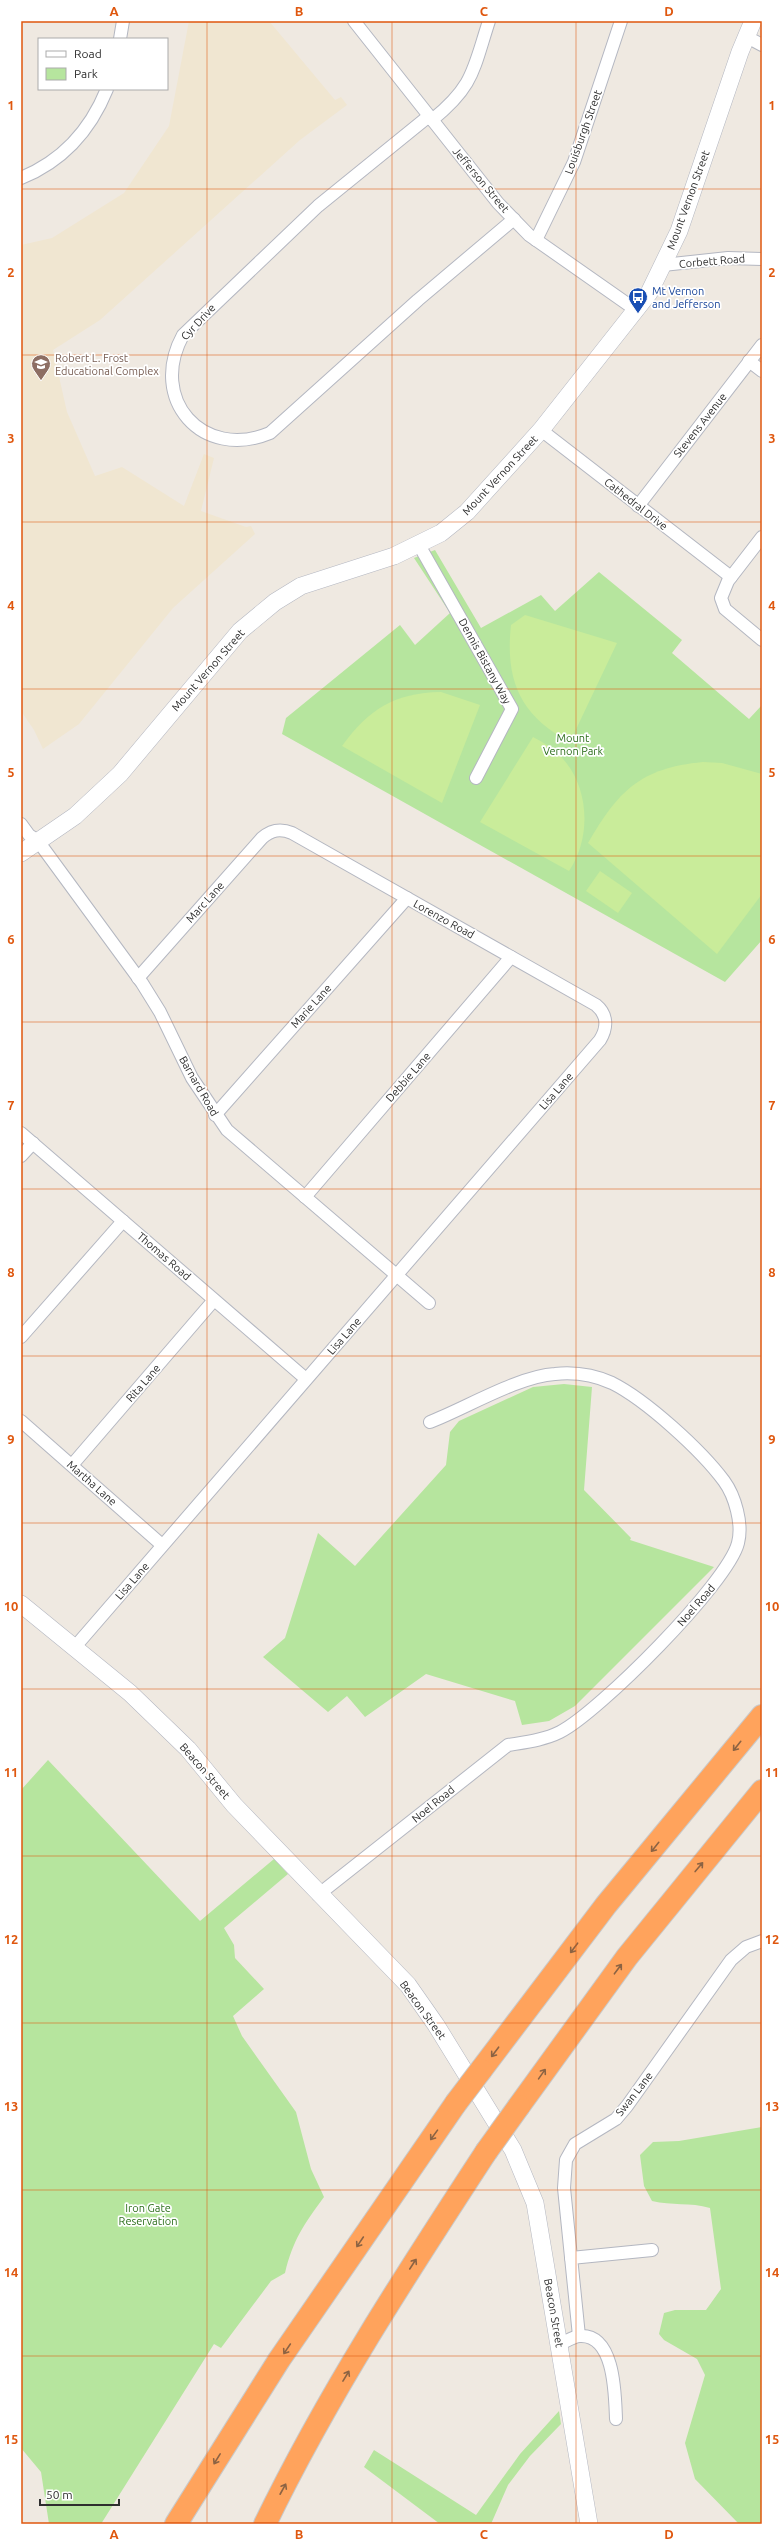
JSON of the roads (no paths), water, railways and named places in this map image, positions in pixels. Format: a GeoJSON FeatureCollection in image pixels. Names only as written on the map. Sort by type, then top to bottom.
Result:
{"type":"FeatureCollection","features":[{"type":"Feature","properties":{"kind":"highway"},"geometry":{"type":"LineString","coordinates":[[176,2524],[279,2360],[456,2103],[606,1905],[762,1716]]}},
{"type":"Feature","properties":{"kind":"highway"},"geometry":{"type":"LineString","coordinates":[[265,2524],[335,2393],[402,2281],[486,2152],[627,1957],[762,1791]]}},
{"type":"Feature","properties":{"kind":"main road","name":"Mount Vernon Street"},"geometry":{"type":"LineString","coordinates":[[21,853],[75,816],[120,774],[240,631],[275,602],[301,586],[418,546],[441,533],[467,512],[540,430],[649,293],[679,231],[740,52],[755,41],[753,21]]}},
{"type":"Feature","properties":{"kind":"main road","name":"Beacon Street"},"geometry":{"type":"LineString","coordinates":[[21,1604],[130,1693],[188,1749],[234,1805],[318,1895],[408,1985],[436,2025],[521,2166],[535,2203],[560,2344],[589,2524]]}},
{"type":"Feature","properties":{"kind":"street"},"geometry":{"type":"LineString","coordinates":[[120,38],[123,21]]}},
{"type":"Feature","properties":{"kind":"street","name":"Jefferson Street"},"geometry":{"type":"LineString","coordinates":[[354,21],[498,203],[536,240],[636,310]]}},
{"type":"Feature","properties":{"kind":"street","name":"Cyr Drive"},"geometry":{"type":"LineString","coordinates":[[489,21],[469,82],[453,103],[430,118],[318,206],[183,335],[174,356],[171,378],[176,400],[188,419],[212,436],[226,440],[256,439],[270,433],[418,300],[514,219]]}},
{"type":"Feature","properties":{"kind":"street","name":"Louisburgh Street"},"geometry":{"type":"LineString","coordinates":[[536,240],[574,162],[621,21]]}},
{"type":"Feature","properties":{"kind":"street"},"geometry":{"type":"LineString","coordinates":[[21,178],[40,170],[57,160],[75,143],[97,112],[107,90]]}},
{"type":"Feature","properties":{"kind":"street","name":"Corbett Road"},"geometry":{"type":"LineString","coordinates":[[663,265],[728,258],[762,259]]}},
{"type":"Feature","properties":{"kind":"street","name":"Stevens Avenue"},"geometry":{"type":"LineString","coordinates":[[638,506],[762,345]]}},
{"type":"Feature","properties":{"kind":"street"},"geometry":{"type":"LineString","coordinates":[[749,361],[762,371]]}},
{"type":"Feature","properties":{"kind":"street","name":"Cathedral Drive"},"geometry":{"type":"LineString","coordinates":[[540,430],[731,577]]}},
{"type":"Feature","properties":{"kind":"street"},"geometry":{"type":"LineString","coordinates":[[762,537],[724,587],[721,598],[725,609],[762,640]]}},
{"type":"Feature","properties":{"kind":"street","name":"Dennis Bistany Way"},"geometry":{"type":"LineString","coordinates":[[418,546],[512,709],[476,778]]}},
{"type":"Feature","properties":{"kind":"street","name":"Barnard Road"},"geometry":{"type":"LineString","coordinates":[[21,824],[29,835],[38,841],[138,978],[160,1012],[192,1078],[215,1115],[227,1130],[429,1303]]}},
{"type":"Feature","properties":{"kind":"street","name":"Lorenzo Road"},"geometry":{"type":"LineString","coordinates":[[275,830],[292,833],[596,1005],[605,1019]]}},
{"type":"Feature","properties":{"kind":"street","name":"Marc Lane"},"geometry":{"type":"LineString","coordinates":[[138,978],[262,838],[275,830]]}},
{"type":"Feature","properties":{"kind":"street","name":"Marie Lane"},"geometry":{"type":"LineString","coordinates":[[215,1115],[407,898]]}},
{"type":"Feature","properties":{"kind":"street","name":"Debbie Lane"},"geometry":{"type":"LineString","coordinates":[[305,1197],[511,957]]}},
{"type":"Feature","properties":{"kind":"street","name":"Lisa Lane"},"geometry":{"type":"LineString","coordinates":[[74,1648],[600,1040],[605,1028],[605,1019]]}},
{"type":"Feature","properties":{"kind":"street","name":"Thomas Road"},"geometry":{"type":"LineString","coordinates":[[21,1133],[306,1379]]}},
{"type":"Feature","properties":{"kind":"street"},"geometry":{"type":"LineString","coordinates":[[21,1156],[33,1143]]}},
{"type":"Feature","properties":{"kind":"street"},"geometry":{"type":"LineString","coordinates":[[21,1337],[123,1221]]}},
{"type":"Feature","properties":{"kind":"street","name":"Rita Lane"},"geometry":{"type":"LineString","coordinates":[[72,1465],[214,1300]]}},
{"type":"Feature","properties":{"kind":"street","name":"Noel Road"},"geometry":{"type":"LineString","coordinates":[[318,1895],[508,1745],[541,1739],[562,1731],[594,1708],[701,1602],[725,1569],[738,1543],[738,1521],[735,1502],[724,1481],[663,1420],[612,1383],[583,1374],[554,1374],[521,1382],[430,1422]]}},
{"type":"Feature","properties":{"kind":"street","name":"Martha Lane"},"geometry":{"type":"LineString","coordinates":[[21,1420],[162,1545]]}},
{"type":"Feature","properties":{"kind":"street","name":"Swan Lane"},"geometry":{"type":"LineString","coordinates":[[579,2336],[564,2175],[566,2160],[575,2144],[616,2119],[627,2106],[731,1960],[746,1947],[762,1941]]}},
{"type":"Feature","properties":{"kind":"street"},"geometry":{"type":"LineString","coordinates":[[571,2258],[652,2250]]}},
{"type":"Feature","properties":{"kind":"street"},"geometry":{"type":"LineString","coordinates":[[560,2344],[579,2336],[594,2338],[602,2345],[615,2388],[616,2418]]}},
{"type":"Feature","properties":{"kind":"place","name":"Mt Vernon and Jefferson"},"geometry":{"type":"Point","coordinates":[638,314]}},
{"type":"Feature","properties":{"kind":"place","name":"Robert L. Frost Educational Complex"},"geometry":{"type":"Point","coordinates":[41,381]}},
{"type":"Feature","properties":{"kind":"park label","name":"Mount Vernon Park"},"geometry":{"type":"Point","coordinates":[573,744]}},
{"type":"Feature","properties":{"kind":"park label","name":"Iron Gate Reservation"},"geometry":{"type":"Point","coordinates":[148,2214]}}]}
